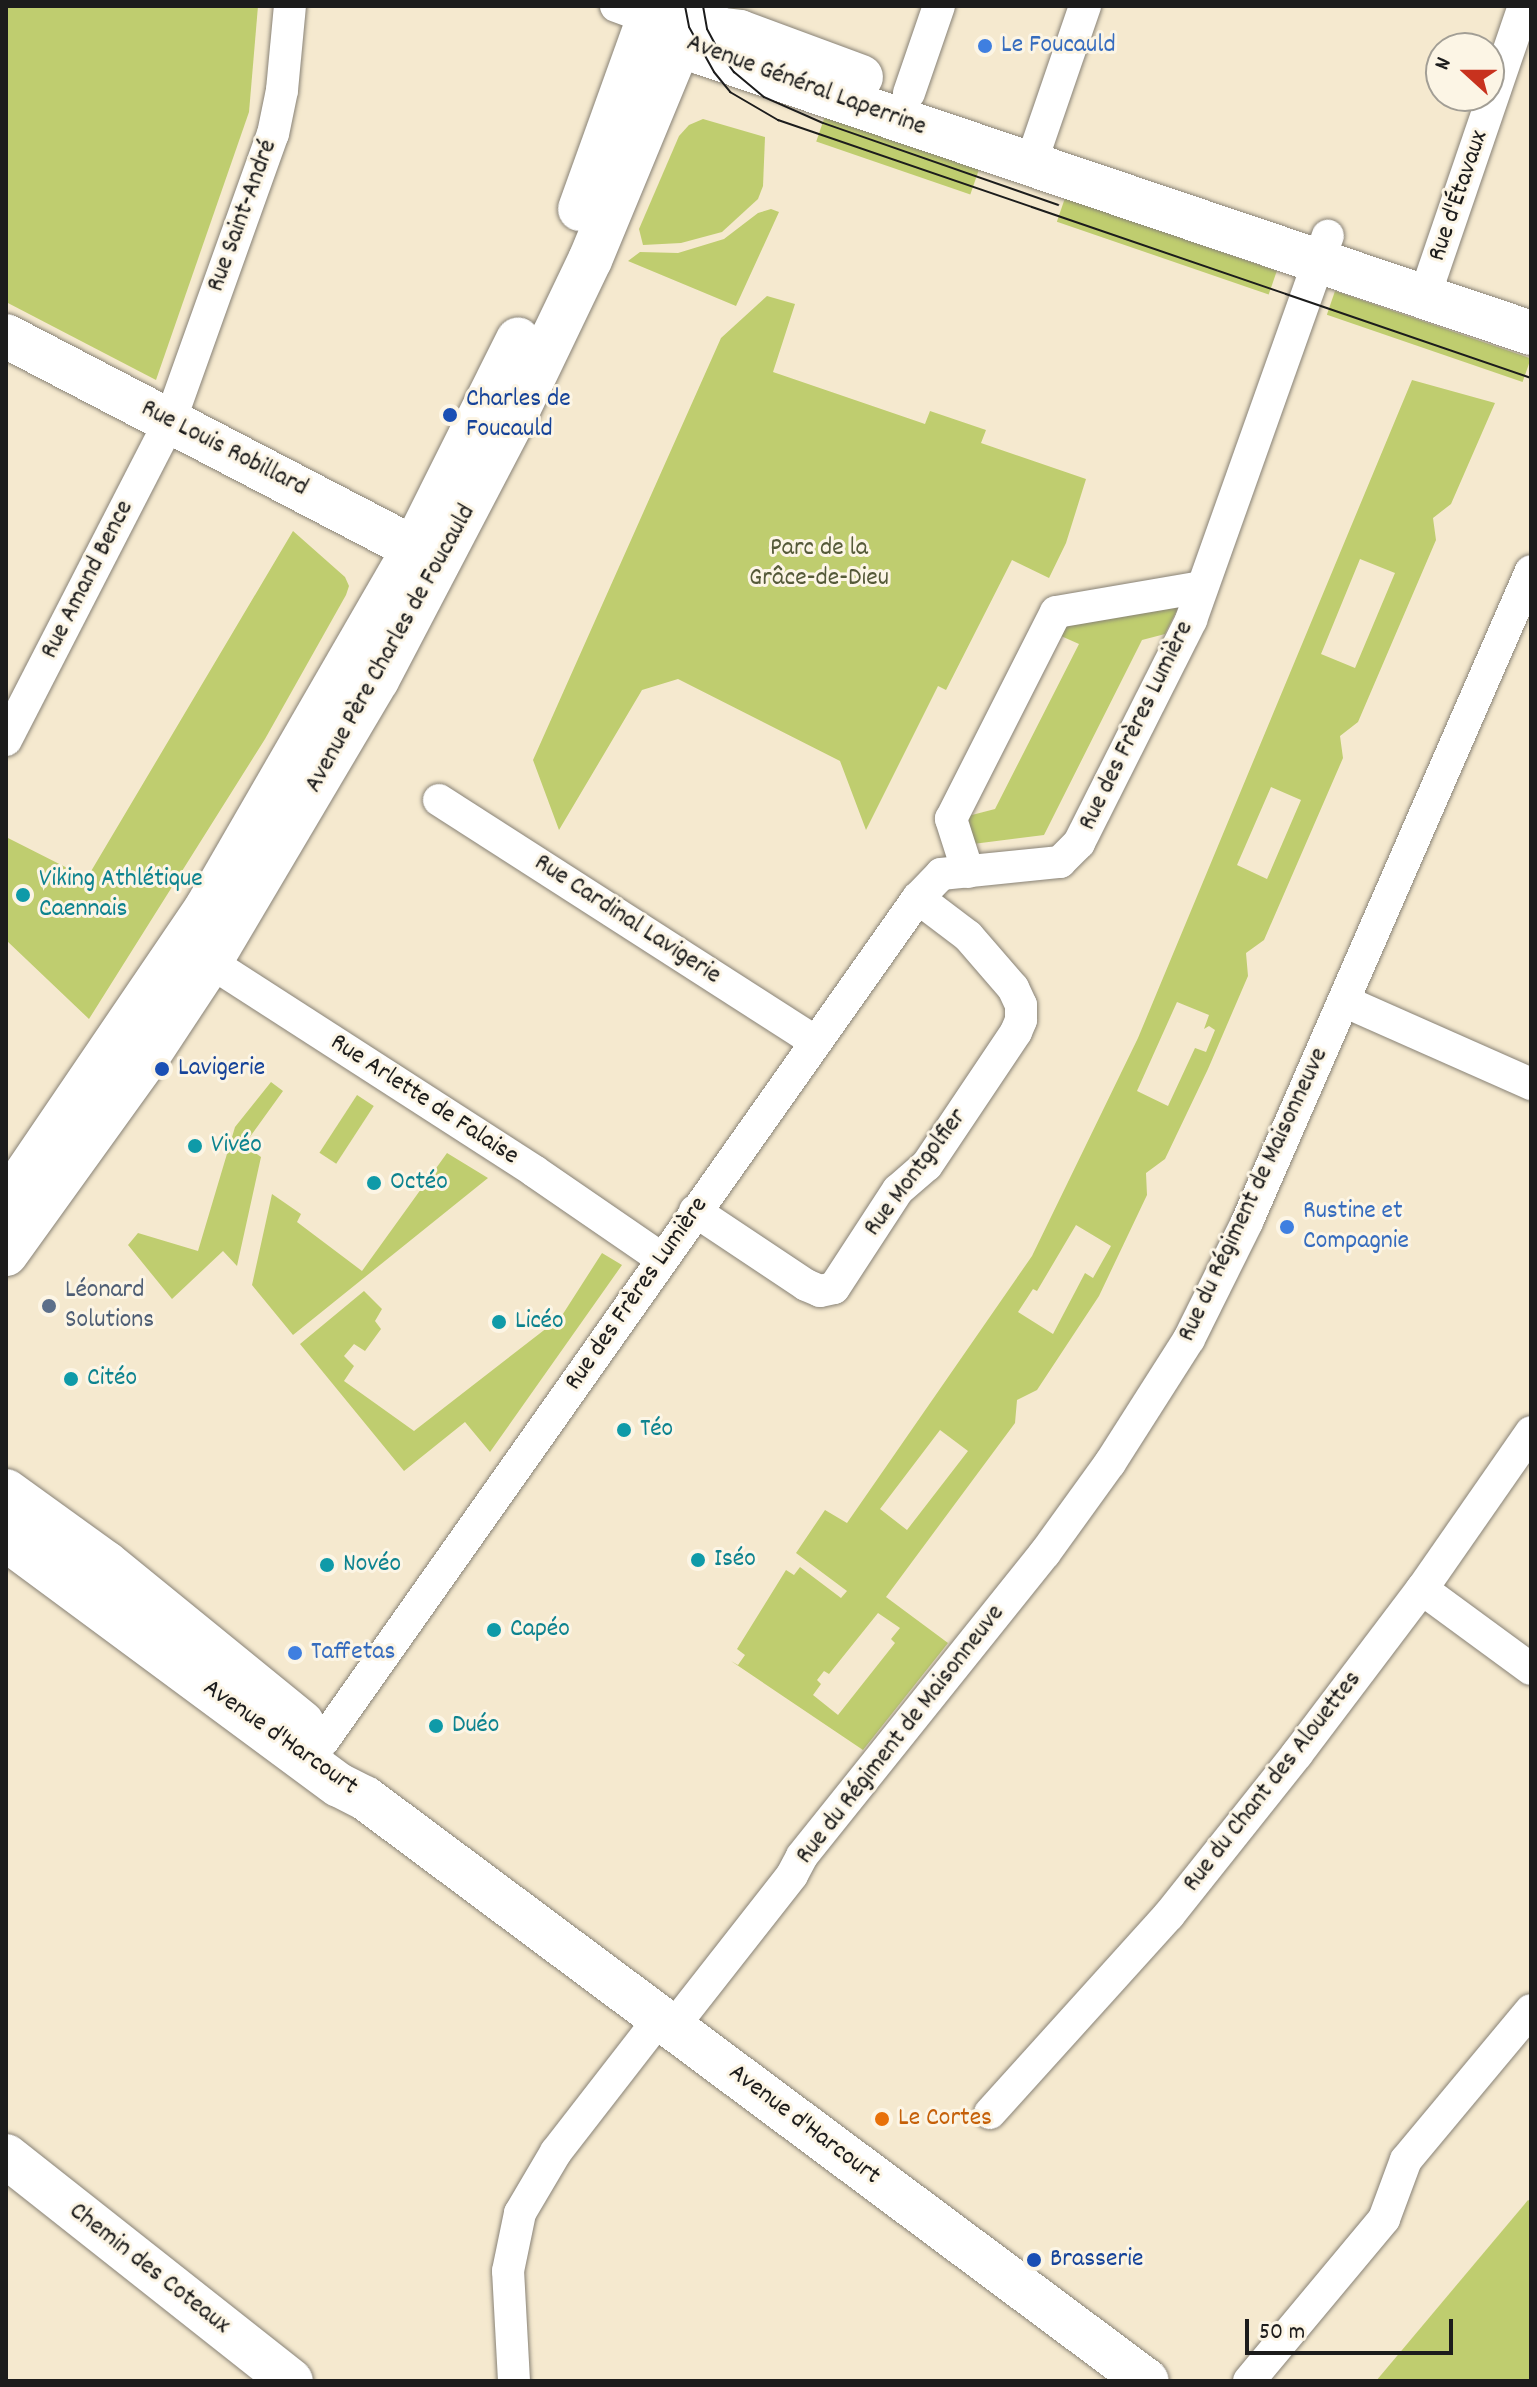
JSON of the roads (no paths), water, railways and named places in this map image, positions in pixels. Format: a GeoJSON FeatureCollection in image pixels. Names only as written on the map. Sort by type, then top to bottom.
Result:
{"type":"FeatureCollection","features":[{"type":"Feature","properties":{"kind":"main road","name":"Avenue Général Laperrine"},"geometry":{"type":"LineString","coordinates":[[667,18],[740,32],[909,93],[1036,149]]}},
{"type":"Feature","properties":{"kind":"main road","name":"Avenue Général Laperrine"},"geometry":{"type":"LineString","coordinates":[[667,18],[805,89],[1036,149],[1429,283],[1531,304]]}},
{"type":"Feature","properties":{"kind":"main road","name":"Avenue Père Charles de Foucauld"},"geometry":{"type":"LineString","coordinates":[[12,1222],[334,757],[428,555],[667,18]]}},
{"type":"Feature","properties":{"kind":"main road","name":"Avenue Général Laperrine"},"geometry":{"type":"LineString","coordinates":[[1429,283],[1531,333]]}},
{"type":"Feature","properties":{"kind":"main road","name":"Rue Louis Robillard"},"geometry":{"type":"LineString","coordinates":[[6,336],[428,555]]}},
{"type":"Feature","properties":{"kind":"main road","name":"Avenue d'Harcourt"},"geometry":{"type":"LineString","coordinates":[[6,1491],[106,1563],[323,1741],[365,1798]]}},
{"type":"Feature","properties":{"kind":"main road","name":"Avenue d'Harcourt"},"geometry":{"type":"LineString","coordinates":[[6,1539],[339,1785],[365,1798],[1147,2381]]}},
{"type":"Feature","properties":{"kind":"main road","name":"Chemin des Coteaux"},"geometry":{"type":"LineString","coordinates":[[6,2156],[291,2381]]}},
{"type":"Feature","properties":{"kind":"street","name":"Rue Saint-André"},"geometry":{"type":"LineString","coordinates":[[170,421],[273,134],[282,90],[290,6]]}},
{"type":"Feature","properties":{"kind":"street"},"geometry":{"type":"LineString","coordinates":[[909,93],[939,6]]}},
{"type":"Feature","properties":{"kind":"street"},"geometry":{"type":"LineString","coordinates":[[1036,149],[1085,6]]}},
{"type":"Feature","properties":{"kind":"street","name":"Rue d'Étavaux"},"geometry":{"type":"LineString","coordinates":[[1429,283],[1524,6]]}},
{"type":"Feature","properties":{"kind":"street","name":"Rue des Frères Lumière"},"geometry":{"type":"LineString","coordinates":[[323,1741],[918,898],[941,874],[1060,862],[1079,843],[1191,620],[1324,248]]}},
{"type":"Feature","properties":{"kind":"street","name":"Rue Amand Bence"},"geometry":{"type":"LineString","coordinates":[[6,740],[170,421]]}},
{"type":"Feature","properties":{"kind":"street","name":"Rue du Régiment de Maisonneuve"},"geometry":{"type":"LineString","coordinates":[[514,2381],[508,2271],[520,2213],[556,2152],[778,1893],[802,1856],[1045,1553],[1146,1410],[1189,1339],[1239,1239],[1531,571]]}},
{"type":"Feature","properties":{"kind":"street","name":"Rue des Frères Lumière"},"geometry":{"type":"LineString","coordinates":[[968,872],[951,819],[1056,612],[1202,587]]}},
{"type":"Feature","properties":{"kind":"street","name":"Rue Cardinal Lavigerie"},"geometry":{"type":"LineString","coordinates":[[439,800],[815,1041]]}},
{"type":"Feature","properties":{"kind":"street","name":"Rue Montgolfier"},"geometry":{"type":"LineString","coordinates":[[695,1211],[806,1285],[820,1291],[834,1288],[898,1190],[927,1165],[1016,1032],[1021,1020],[1021,1005],[1013,988],[968,936],[918,898]]}},
{"type":"Feature","properties":{"kind":"street","name":"Rue Arlette de Falaise"},"geometry":{"type":"LineString","coordinates":[[197,953],[534,1171],[662,1259]]}},
{"type":"Feature","properties":{"kind":"street"},"geometry":{"type":"LineString","coordinates":[[1344,1001],[1531,1084]]}},
{"type":"Feature","properties":{"kind":"street","name":"Rue du Chant des Alouettes"},"geometry":{"type":"LineString","coordinates":[[990,2113],[1169,1915],[1422,1589],[1531,1432]]}},
{"type":"Feature","properties":{"kind":"street"},"geometry":{"type":"LineString","coordinates":[[1422,1589],[1531,1669]]}},
{"type":"Feature","properties":{"kind":"street"},"geometry":{"type":"LineString","coordinates":[[1249,2381],[1384,2219],[1406,2160],[1531,2010]]}},
{"type":"Feature","properties":{"kind":"tram line"},"geometry":{"type":"LineString","coordinates":[[685,6],[689,27],[714,72],[730,92],[778,120],[1531,378]]}},
{"type":"Feature","properties":{"kind":"tram line"},"geometry":{"type":"LineString","coordinates":[[703,6],[707,29],[720,53],[734,72],[764,97],[823,123],[1058,205]]}},
{"type":"Feature","properties":{"kind":"place","name":"Le Foucauld"},"geometry":{"type":"Point","coordinates":[985,46]}},
{"type":"Feature","properties":{"kind":"place","name":"Charles de Foucauld"},"geometry":{"type":"Point","coordinates":[450,415]}},
{"type":"Feature","properties":{"kind":"place","name":"Viking Athlétique Caennais"},"geometry":{"type":"Point","coordinates":[23,895]}},
{"type":"Feature","properties":{"kind":"place","name":"Lavigerie"},"geometry":{"type":"Point","coordinates":[162,1069]}},
{"type":"Feature","properties":{"kind":"place","name":"Vivéo"},"geometry":{"type":"Point","coordinates":[195,1146]}},
{"type":"Feature","properties":{"kind":"place","name":"Octéo"},"geometry":{"type":"Point","coordinates":[374,1183]}},
{"type":"Feature","properties":{"kind":"place","name":"Rustine et Compagnie"},"geometry":{"type":"Point","coordinates":[1287,1227]}},
{"type":"Feature","properties":{"kind":"place","name":"Léonard Solutions"},"geometry":{"type":"Point","coordinates":[49,1306]}},
{"type":"Feature","properties":{"kind":"place","name":"Licéo"},"geometry":{"type":"Point","coordinates":[499,1322]}},
{"type":"Feature","properties":{"kind":"place","name":"Citéo"},"geometry":{"type":"Point","coordinates":[71,1379]}},
{"type":"Feature","properties":{"kind":"place","name":"Téo"},"geometry":{"type":"Point","coordinates":[624,1430]}},
{"type":"Feature","properties":{"kind":"place","name":"Iséo"},"geometry":{"type":"Point","coordinates":[698,1560]}},
{"type":"Feature","properties":{"kind":"place","name":"Novéo"},"geometry":{"type":"Point","coordinates":[327,1565]}},
{"type":"Feature","properties":{"kind":"place","name":"Capéo"},"geometry":{"type":"Point","coordinates":[494,1630]}},
{"type":"Feature","properties":{"kind":"place","name":"Taffetas"},"geometry":{"type":"Point","coordinates":[295,1653]}},
{"type":"Feature","properties":{"kind":"place","name":"Duéo"},"geometry":{"type":"Point","coordinates":[436,1726]}},
{"type":"Feature","properties":{"kind":"place","name":"Le Cortes"},"geometry":{"type":"Point","coordinates":[882,2119]}},
{"type":"Feature","properties":{"kind":"place","name":"Brasserie"},"geometry":{"type":"Point","coordinates":[1034,2260]}},
{"type":"Feature","properties":{"kind":"park label","name":"Parc de la Grâce-de-Dieu"},"geometry":{"type":"Point","coordinates":[819,564]}}]}
